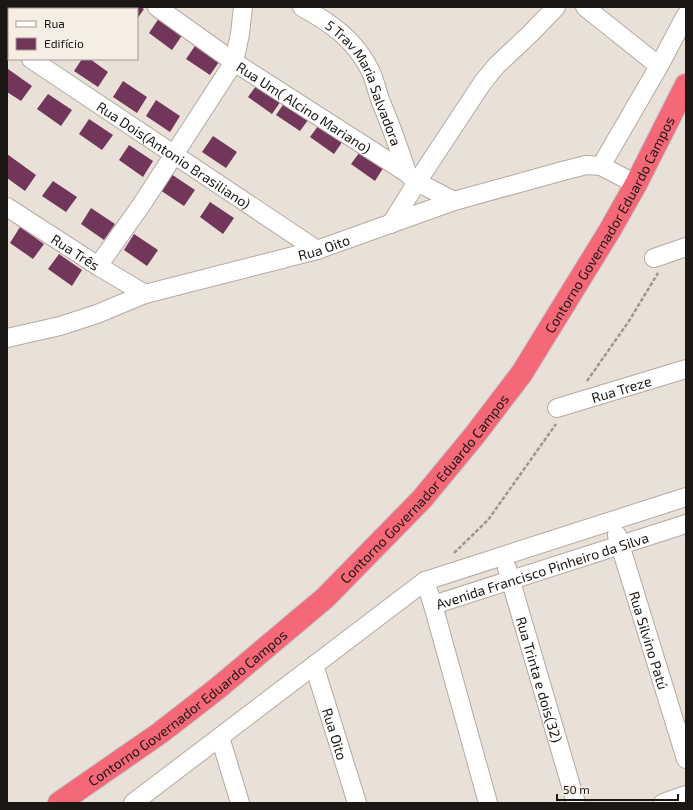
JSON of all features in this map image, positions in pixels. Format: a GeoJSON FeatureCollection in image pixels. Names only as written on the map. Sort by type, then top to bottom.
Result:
{"type":"FeatureCollection","features":[{"type":"Feature","properties":{"kind":"highway","name":"Contorno Governador Eduardo Campos"},"geometry":{"type":"LineString","coordinates":[[59,803],[160,733],[218,688],[325,598],[422,500],[474,436],[522,372],[610,230],[636,184],[686,85]]}},
{"type":"Feature","properties":{"kind":"street","name":"Rua Um( Alcino Mariano)"},"geometry":{"type":"LineString","coordinates":[[157,7],[234,62],[412,178],[454,201]]}},
{"type":"Feature","properties":{"kind":"street"},"geometry":{"type":"LineString","coordinates":[[98,266],[142,204],[234,62],[240,34],[243,7]]}},
{"type":"Feature","properties":{"kind":"street","name":"5 Trav Maria Salvadora"},"geometry":{"type":"LineString","coordinates":[[302,7],[336,28],[361,54],[370,72],[412,178]]}},
{"type":"Feature","properties":{"kind":"street"},"geometry":{"type":"LineString","coordinates":[[391,224],[412,178],[482,82],[497,65],[556,7]]}},
{"type":"Feature","properties":{"kind":"street"},"geometry":{"type":"LineString","coordinates":[[585,7],[659,66]]}},
{"type":"Feature","properties":{"kind":"street"},"geometry":{"type":"LineString","coordinates":[[601,166],[659,66],[686,15]]}},
{"type":"Feature","properties":{"kind":"street","name":"Rua Dois(Antonio Brasiliano)"},"geometry":{"type":"LineString","coordinates":[[33,60],[316,250]]}},
{"type":"Feature","properties":{"kind":"street","name":"Rua Oito"},"geometry":{"type":"LineString","coordinates":[[7,338],[60,326],[97,314],[145,294],[316,250],[454,201],[586,165],[601,166],[636,184]]}},
{"type":"Feature","properties":{"kind":"street","name":"Rua Três"},"geometry":{"type":"LineString","coordinates":[[7,208],[145,294]]}},
{"type":"Feature","properties":{"kind":"street"},"geometry":{"type":"LineString","coordinates":[[654,258],[686,247]]}},
{"type":"Feature","properties":{"kind":"street","name":"Rua Treze"},"geometry":{"type":"LineString","coordinates":[[557,408],[686,369]]}},
{"type":"Feature","properties":{"kind":"street","name":"Avenida Francisco Pinheiro da Silva"},"geometry":{"type":"LineString","coordinates":[[686,497],[425,581],[433,605],[686,524]]}},
{"type":"Feature","properties":{"kind":"street","name":"Rua Silvino Patú"},"geometry":{"type":"LineString","coordinates":[[612,521],[686,759]]}},
{"type":"Feature","properties":{"kind":"street","name":"Rua Trinta e dois(32)"},"geometry":{"type":"LineString","coordinates":[[504,556],[576,803]]}},
{"type":"Feature","properties":{"kind":"street"},"geometry":{"type":"LineString","coordinates":[[133,803],[425,581]]}},
{"type":"Feature","properties":{"kind":"street"},"geometry":{"type":"LineString","coordinates":[[433,605],[488,803]]}},
{"type":"Feature","properties":{"kind":"street","name":"Rua Oito"},"geometry":{"type":"LineString","coordinates":[[314,665],[357,803]]}},
{"type":"Feature","properties":{"kind":"street"},"geometry":{"type":"LineString","coordinates":[[220,737],[240,803]]}},
{"type":"Feature","properties":{"kind":"street"},"geometry":{"type":"LineString","coordinates":[[663,803],[686,795]]}},
{"type":"Feature","properties":{"kind":"building"},"geometry":{"type":"Polygon","coordinates":[[[140,7],[144,9],[138,18],[138,8],[110,8],[140,7]]]}},
{"type":"Feature","properties":{"kind":"building"},"geometry":{"type":"Polygon","coordinates":[[[159,18],[183,34],[172,50],[149,33],[159,18]]]}},
{"type":"Feature","properties":{"kind":"building"},"geometry":{"type":"Polygon","coordinates":[[[197,43],[221,59],[210,75],[186,59],[197,43]]]}},
{"type":"Feature","properties":{"kind":"building"},"geometry":{"type":"Polygon","coordinates":[[[81,60],[91,60],[108,72],[98,87],[74,71],[81,60]]]}},
{"type":"Feature","properties":{"kind":"building"},"geometry":{"type":"Polygon","coordinates":[[[8,69],[32,86],[21,101],[7,92],[8,69]]]}},
{"type":"Feature","properties":{"kind":"building"},"geometry":{"type":"Polygon","coordinates":[[[123,81],[147,97],[137,113],[113,97],[123,81]]]}},
{"type":"Feature","properties":{"kind":"building"},"geometry":{"type":"Polygon","coordinates":[[[259,82],[283,98],[272,114],[248,97],[259,82]]]}},
{"type":"Feature","properties":{"kind":"building"},"geometry":{"type":"Polygon","coordinates":[[[48,94],[72,110],[61,126],[37,109],[48,94]]]}},
{"type":"Feature","properties":{"kind":"building"},"geometry":{"type":"Polygon","coordinates":[[[287,99],[311,116],[300,131],[276,115],[287,99]]]}},
{"type":"Feature","properties":{"kind":"building"},"geometry":{"type":"Polygon","coordinates":[[[156,100],[180,116],[170,132],[146,116],[156,100]]]}},
{"type":"Feature","properties":{"kind":"building"},"geometry":{"type":"Polygon","coordinates":[[[89,119],[113,135],[102,150],[79,134],[89,119]]]}},
{"type":"Feature","properties":{"kind":"building"},"geometry":{"type":"Polygon","coordinates":[[[321,122],[345,138],[334,154],[310,137],[321,122]]]}},
{"type":"Feature","properties":{"kind":"building"},"geometry":{"type":"Polygon","coordinates":[[[213,136],[237,152],[226,168],[202,152],[213,136]]]}},
{"type":"Feature","properties":{"kind":"building"},"geometry":{"type":"Polygon","coordinates":[[[129,145],[153,161],[143,177],[119,160],[129,145]]]}},
{"type":"Feature","properties":{"kind":"building"},"geometry":{"type":"Polygon","coordinates":[[[362,149],[385,165],[375,181],[351,164],[362,149]]]}},
{"type":"Feature","properties":{"kind":"building"},"geometry":{"type":"Polygon","coordinates":[[[7,154],[36,175],[25,191],[7,178],[7,154]]]}},
{"type":"Feature","properties":{"kind":"building"},"geometry":{"type":"Polygon","coordinates":[[[171,174],[195,190],[184,206],[160,190],[171,174]]]}},
{"type":"Feature","properties":{"kind":"building"},"geometry":{"type":"Polygon","coordinates":[[[53,181],[77,197],[66,212],[42,196],[53,181]]]}},
{"type":"Feature","properties":{"kind":"building"},"geometry":{"type":"Polygon","coordinates":[[[210,202],[234,218],[223,234],[200,217],[210,202]]]}},
{"type":"Feature","properties":{"kind":"building"},"geometry":{"type":"Polygon","coordinates":[[[91,208],[115,224],[104,240],[81,224],[91,208]]]}},
{"type":"Feature","properties":{"kind":"building"},"geometry":{"type":"Polygon","coordinates":[[[20,227],[44,244],[33,259],[10,243],[20,227]]]}},
{"type":"Feature","properties":{"kind":"building"},"geometry":{"type":"Polygon","coordinates":[[[134,234],[158,250],[147,266],[124,250],[134,234]]]}},
{"type":"Feature","properties":{"kind":"building"},"geometry":{"type":"Polygon","coordinates":[[[59,254],[82,270],[72,286],[48,269],[59,254]]]}}]}
